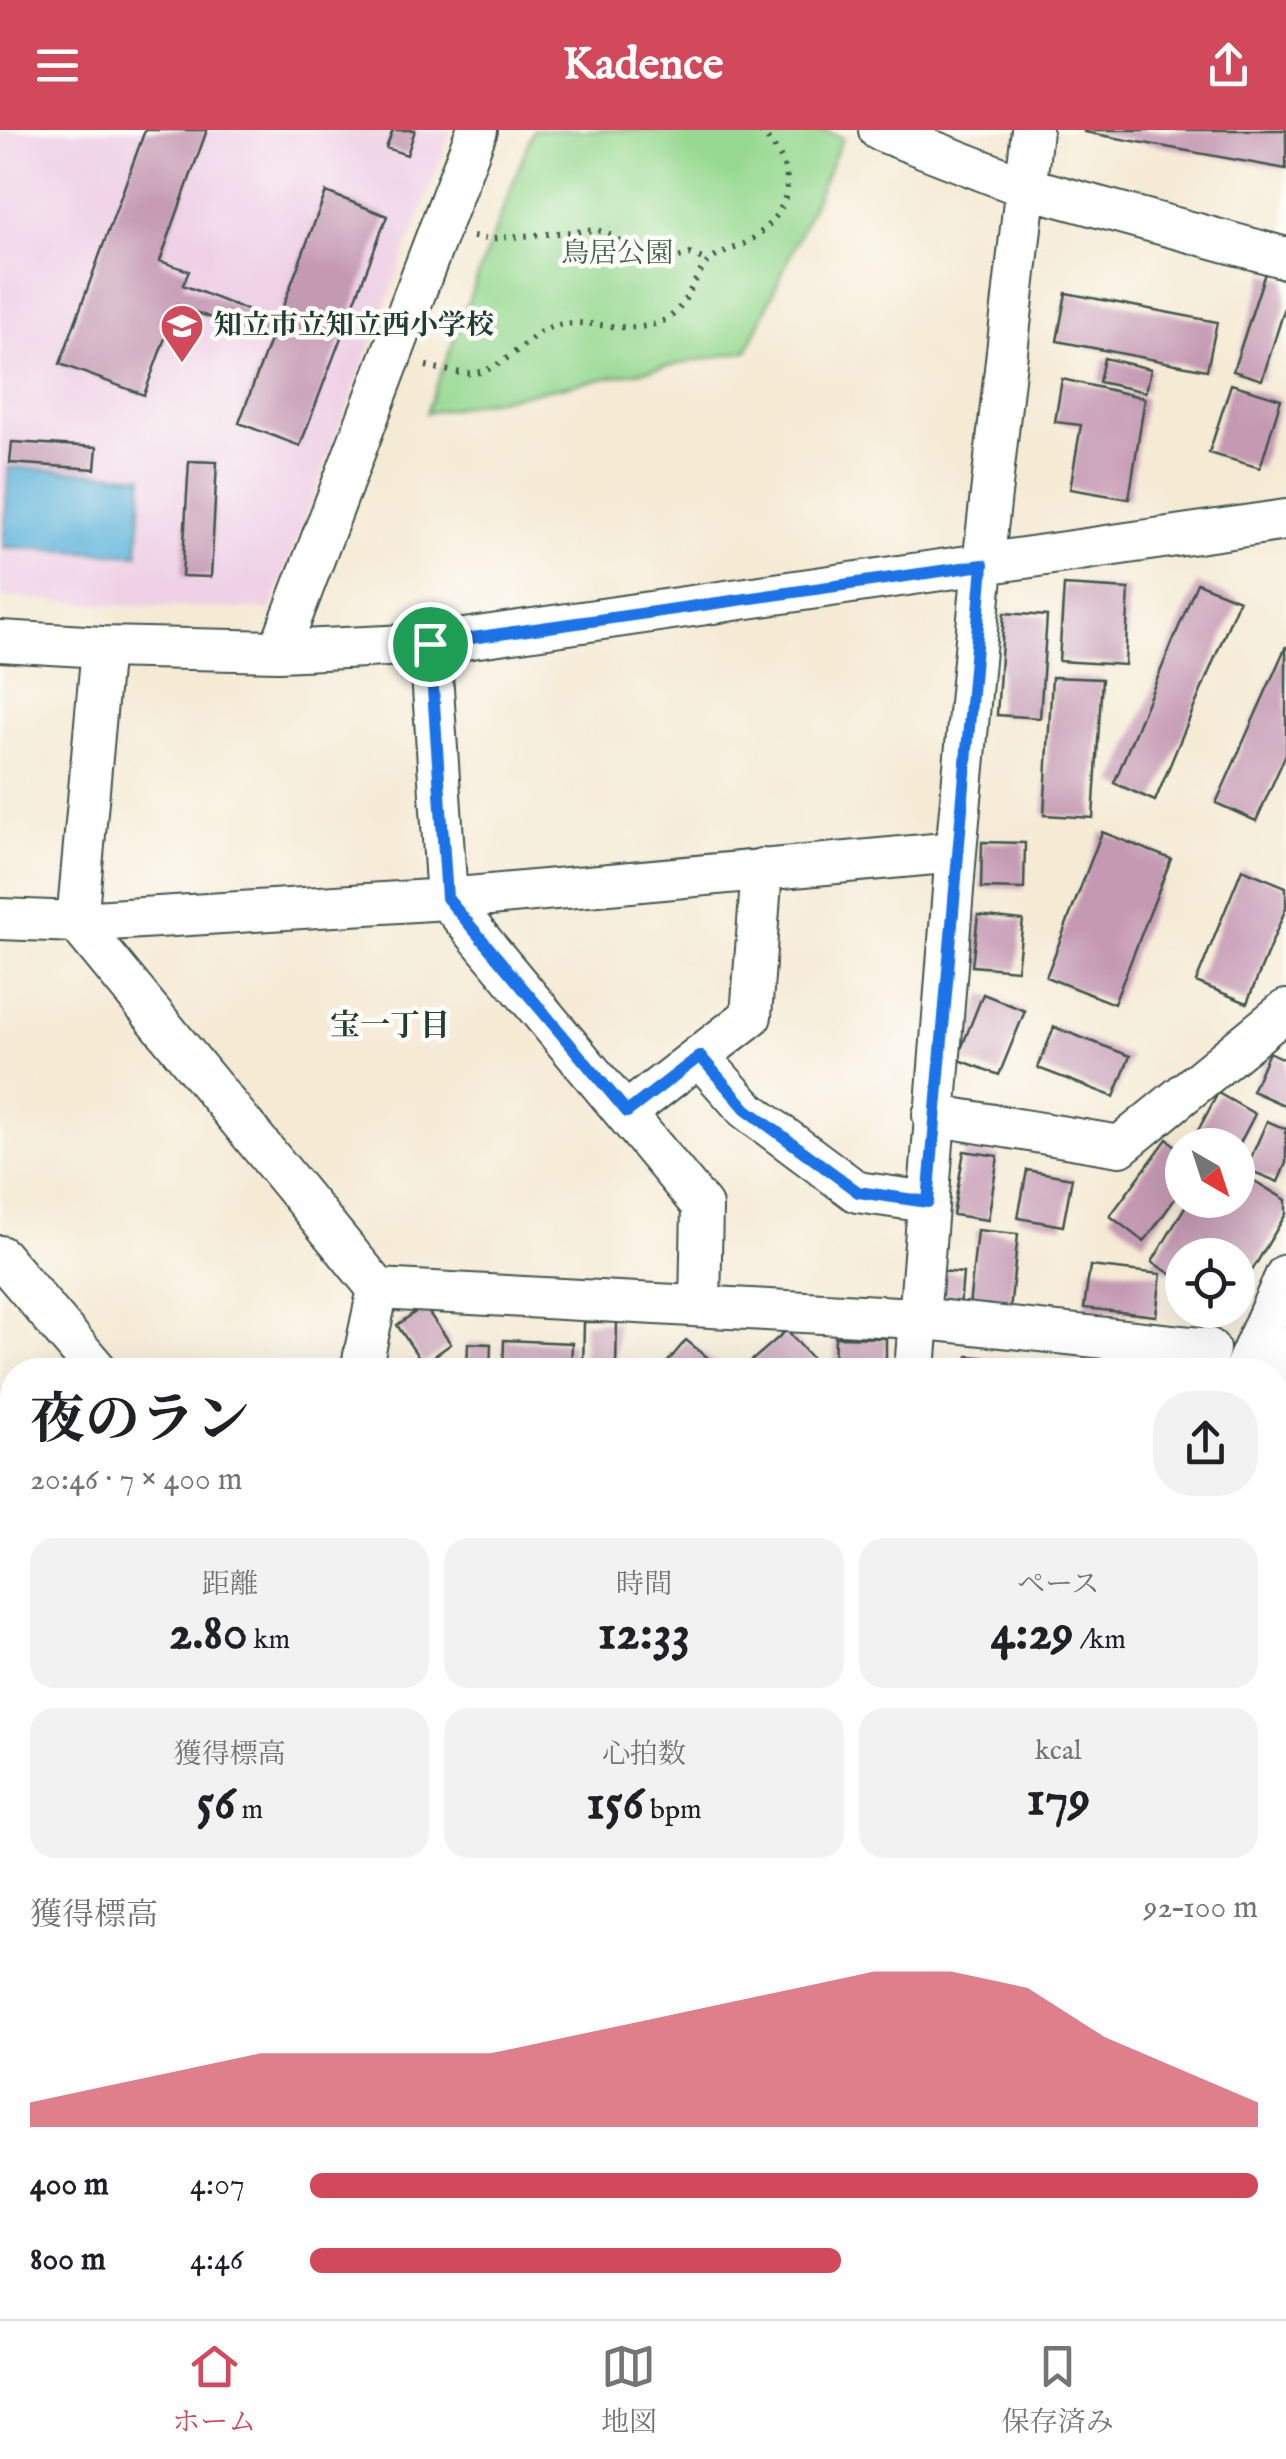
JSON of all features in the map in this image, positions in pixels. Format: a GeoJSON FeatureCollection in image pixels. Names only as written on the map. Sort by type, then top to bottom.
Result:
{"type":"FeatureCollection","features":[{"type":"Feature","properties":{"kind":"street"},"geometry":{"type":"LineString","coordinates":[[279,650],[477,130]]}},
{"type":"Feature","properties":{"kind":"street"},"geometry":{"type":"LineString","coordinates":[[879,130],[1025,187],[1286,258]]}},
{"type":"Feature","properties":{"kind":"street"},"geometry":{"type":"LineString","coordinates":[[914,1358],[983,565],[1032,130]]}},
{"type":"Feature","properties":{"kind":"street"},"geometry":{"type":"LineString","coordinates":[[0,641],[102,648],[279,650],[430,644],[1286,520]]}},
{"type":"Feature","properties":{"kind":"street"},"geometry":{"type":"LineString","coordinates":[[430,644],[447,898],[702,1206],[700,1306]]}},
{"type":"Feature","properties":{"kind":"street"},"geometry":{"type":"LineString","coordinates":[[102,648],[77,922],[378,1289],[916,1318],[1209,1349],[1206,1358]]}},
{"type":"Feature","properties":{"kind":"street"},"geometry":{"type":"LineString","coordinates":[[0,919],[77,922],[447,898],[956,852]]}},
{"type":"Feature","properties":{"kind":"street"},"geometry":{"type":"LineString","coordinates":[[627,1112],[751,1016],[762,869]]}},
{"type":"Feature","properties":{"kind":"street"},"geometry":{"type":"LineString","coordinates":[[933,1115],[1120,1146],[1286,1010]]}},
{"type":"Feature","properties":{"kind":"street"},"geometry":{"type":"LineString","coordinates":[[700,1056],[746,1109],[858,1192],[928,1202]]}},
{"type":"Feature","properties":{"kind":"street"},"geometry":{"type":"LineString","coordinates":[[0,1256],[87,1358]]}},
{"type":"Feature","properties":{"kind":"street"},"geometry":{"type":"LineString","coordinates":[[1249,1358],[1286,1274]]}},
{"type":"Feature","properties":{"kind":"street"},"geometry":{"type":"LineString","coordinates":[[363,1358],[378,1289]]}},
{"type":"Feature","properties":{"kind":"path"},"geometry":{"type":"LineString","coordinates":[[392,359],[466,376],[493,369],[544,329],[571,322],[636,329],[665,321],[684,303],[708,262],[745,244],[771,225],[786,200],[787,173],[777,146],[758,130]]}},
{"type":"Feature","properties":{"kind":"path"},"geometry":{"type":"LineString","coordinates":[[437,231],[486,239],[597,230],[617,238],[634,258],[654,266],[690,254],[708,262]]}},
{"type":"Feature","properties":{"kind":"shaded area","name":"知立市立知立西小学校"},"geometry":{"type":"Polygon","coordinates":[[[0,130],[452,130],[270,610],[0,597],[0,130]]]}},
{"type":"Feature","properties":{"kind":"green space","name":"鳥居公園"},"geometry":{"type":"Polygon","coordinates":[[[533,130],[824,130],[843,138],[747,351],[426,413],[533,130]]]}},
{"type":"Feature","properties":{"kind":"water"},"geometry":{"type":"Polygon","coordinates":[[[9,467],[143,476],[138,555],[3,547],[9,467]]]}},
{"type":"Feature","properties":{"kind":"building"},"geometry":{"type":"Polygon","coordinates":[[[145,130],[207,130],[160,261],[189,271],[183,285],[277,322],[326,192],[387,216],[300,446],[239,423],[270,340],[177,305],[144,395],[60,364],[145,130]]]}},
{"type":"Feature","properties":{"kind":"building"},"geometry":{"type":"Polygon","coordinates":[[[393,130],[415,130],[407,155],[386,148],[393,130]]]}},
{"type":"Feature","properties":{"kind":"building"},"geometry":{"type":"Polygon","coordinates":[[[1286,130],[1286,169],[1084,132],[1286,130]]]}},
{"type":"Feature","properties":{"kind":"building"},"geometry":{"type":"Polygon","coordinates":[[[1265,273],[1286,280],[1286,304],[1262,380],[1233,371],[1265,273]]]}},
{"type":"Feature","properties":{"kind":"building"},"geometry":{"type":"Polygon","coordinates":[[[1066,293],[1217,322],[1207,370],[1057,341],[1066,293]]]}},
{"type":"Feature","properties":{"kind":"building"},"geometry":{"type":"Polygon","coordinates":[[[1104,358],[1151,369],[1146,392],[1099,382],[1104,358]]]}},
{"type":"Feature","properties":{"kind":"building"},"geometry":{"type":"Polygon","coordinates":[[[1062,379],[1145,398],[1129,499],[1070,489],[1081,425],[1055,422],[1062,379]]]}},
{"type":"Feature","properties":{"kind":"building"},"geometry":{"type":"Polygon","coordinates":[[[1231,384],[1281,399],[1260,468],[1209,453],[1231,384]]]}},
{"type":"Feature","properties":{"kind":"building"},"geometry":{"type":"Polygon","coordinates":[[[12,442],[97,447],[95,469],[10,463],[12,442]]]}},
{"type":"Feature","properties":{"kind":"building"},"geometry":{"type":"Polygon","coordinates":[[[189,461],[217,462],[211,577],[182,576],[189,461]]]}},
{"type":"Feature","properties":{"kind":"building"},"geometry":{"type":"Polygon","coordinates":[[[1197,583],[1239,600],[1155,801],[1114,783],[1197,583]]]}},
{"type":"Feature","properties":{"kind":"building"},"geometry":{"type":"Polygon","coordinates":[[[1064,585],[1129,589],[1125,665],[1059,661],[1064,585]]]}},
{"type":"Feature","properties":{"kind":"building"},"geometry":{"type":"Polygon","coordinates":[[[1004,613],[1047,616],[1040,718],[997,715],[1004,613]]]}},
{"type":"Feature","properties":{"kind":"building"},"geometry":{"type":"Polygon","coordinates":[[[1286,646],[1286,754],[1256,821],[1216,803],[1286,646]]]}},
{"type":"Feature","properties":{"kind":"building"},"geometry":{"type":"Polygon","coordinates":[[[1052,677],[1102,679],[1093,818],[1044,815],[1052,677]]]}},
{"type":"Feature","properties":{"kind":"building"},"geometry":{"type":"Polygon","coordinates":[[[1102,832],[1171,859],[1114,1004],[1046,977],[1102,832]]]}},
{"type":"Feature","properties":{"kind":"building"},"geometry":{"type":"Polygon","coordinates":[[[982,842],[1025,843],[1024,889],[981,888],[982,842]]]}},
{"type":"Feature","properties":{"kind":"building"},"geometry":{"type":"Polygon","coordinates":[[[1242,869],[1286,887],[1286,908],[1247,1003],[1196,982],[1242,869]]]}},
{"type":"Feature","properties":{"kind":"building"},"geometry":{"type":"Polygon","coordinates":[[[978,915],[1023,920],[1017,970],[972,966],[978,915]]]}},
{"type":"Feature","properties":{"kind":"building"},"geometry":{"type":"Polygon","coordinates":[[[983,994],[1025,1011],[999,1075],[957,1059],[983,994]]]}},
{"type":"Feature","properties":{"kind":"building"},"geometry":{"type":"Polygon","coordinates":[[[1054,1027],[1130,1056],[1114,1097],[1038,1068],[1054,1027]]]}},
{"type":"Feature","properties":{"kind":"building"},"geometry":{"type":"Polygon","coordinates":[[[1269,1052],[1286,1060],[1286,1106],[1252,1091],[1269,1052]]]}},
{"type":"Feature","properties":{"kind":"building"},"geometry":{"type":"Polygon","coordinates":[[[1218,1093],[1255,1114],[1248,1128],[1199,1128],[1218,1093]]]}},
{"type":"Feature","properties":{"kind":"building"},"geometry":{"type":"Polygon","coordinates":[[[1267,1121],[1286,1129],[1286,1163],[1278,1182],[1255,1173],[1255,1148],[1267,1121]]]}},
{"type":"Feature","properties":{"kind":"building"},"geometry":{"type":"Polygon","coordinates":[[[1165,1142],[1165,1213],[1144,1242],[1110,1216],[1165,1142]]]}},
{"type":"Feature","properties":{"kind":"building"},"geometry":{"type":"Polygon","coordinates":[[[964,1151],[998,1156],[988,1220],[953,1215],[964,1151]]]}},
{"type":"Feature","properties":{"kind":"building"},"geometry":{"type":"Polygon","coordinates":[[[1027,1170],[1072,1178],[1063,1226],[1018,1218],[1027,1170]]]}},
{"type":"Feature","properties":{"kind":"building"},"geometry":{"type":"Polygon","coordinates":[[[1255,1181],[1286,1200],[1286,1214],[1255,1266],[1255,1238],[1166,1238],[1178,1218],[1255,1218],[1255,1181]]]}},
{"type":"Feature","properties":{"kind":"building"},"geometry":{"type":"Polygon","coordinates":[[[977,1230],[1018,1234],[1010,1311],[969,1307],[977,1230]]]}},
{"type":"Feature","properties":{"kind":"building"},"geometry":{"type":"Polygon","coordinates":[[[1165,1240],[1165,1270],[1152,1262],[1165,1240]]]}},
{"type":"Feature","properties":{"kind":"building"},"geometry":{"type":"Polygon","coordinates":[[[1090,1266],[1161,1274],[1156,1316],[1084,1308],[1090,1266]]]}},
{"type":"Feature","properties":{"kind":"building"},"geometry":{"type":"Polygon","coordinates":[[[939,1271],[963,1273],[960,1308],[937,1306],[939,1271]]]}},
{"type":"Feature","properties":{"kind":"building"},"geometry":{"type":"Polygon","coordinates":[[[424,1306],[451,1344],[431,1358],[419,1358],[397,1325],[424,1306]]]}},
{"type":"Feature","properties":{"kind":"building"},"geometry":{"type":"Polygon","coordinates":[[[584,1322],[617,1322],[616,1358],[583,1358],[584,1322]]]}},
{"type":"Feature","properties":{"kind":"building"},"geometry":{"type":"Polygon","coordinates":[[[787,1330],[812,1358],[755,1358],[787,1330]]]}},
{"type":"Feature","properties":{"kind":"building"},"geometry":{"type":"Polygon","coordinates":[[[835,1337],[886,1338],[886,1358],[834,1358],[835,1337]]]}},
{"type":"Feature","properties":{"kind":"building"},"geometry":{"type":"Polygon","coordinates":[[[504,1340],[572,1343],[571,1358],[503,1358],[504,1340]]]}},
{"type":"Feature","properties":{"kind":"building"},"geometry":{"type":"Polygon","coordinates":[[[686,1340],[708,1358],[671,1358],[686,1340]]]}},
{"type":"Feature","properties":{"kind":"building"},"geometry":{"type":"Polygon","coordinates":[[[468,1343],[491,1344],[490,1358],[467,1358],[468,1343]]]}},
{"type":"Feature","properties":{"kind":"place","name":"知立市立知立西小学校"},"geometry":{"type":"Point","coordinates":[182,364]}},
{"type":"Feature","properties":{"kind":"district","name":"宝一丁目"},"geometry":{"type":"Point","coordinates":[390,1027]}},
{"type":"Feature","properties":{"kind":"route"},"geometry":{"type":"LineString","coordinates":[[983,565],[928,1202],[858,1192],[746,1109],[700,1056],[627,1112],[447,898],[430,644],[983,565]]}}]}
